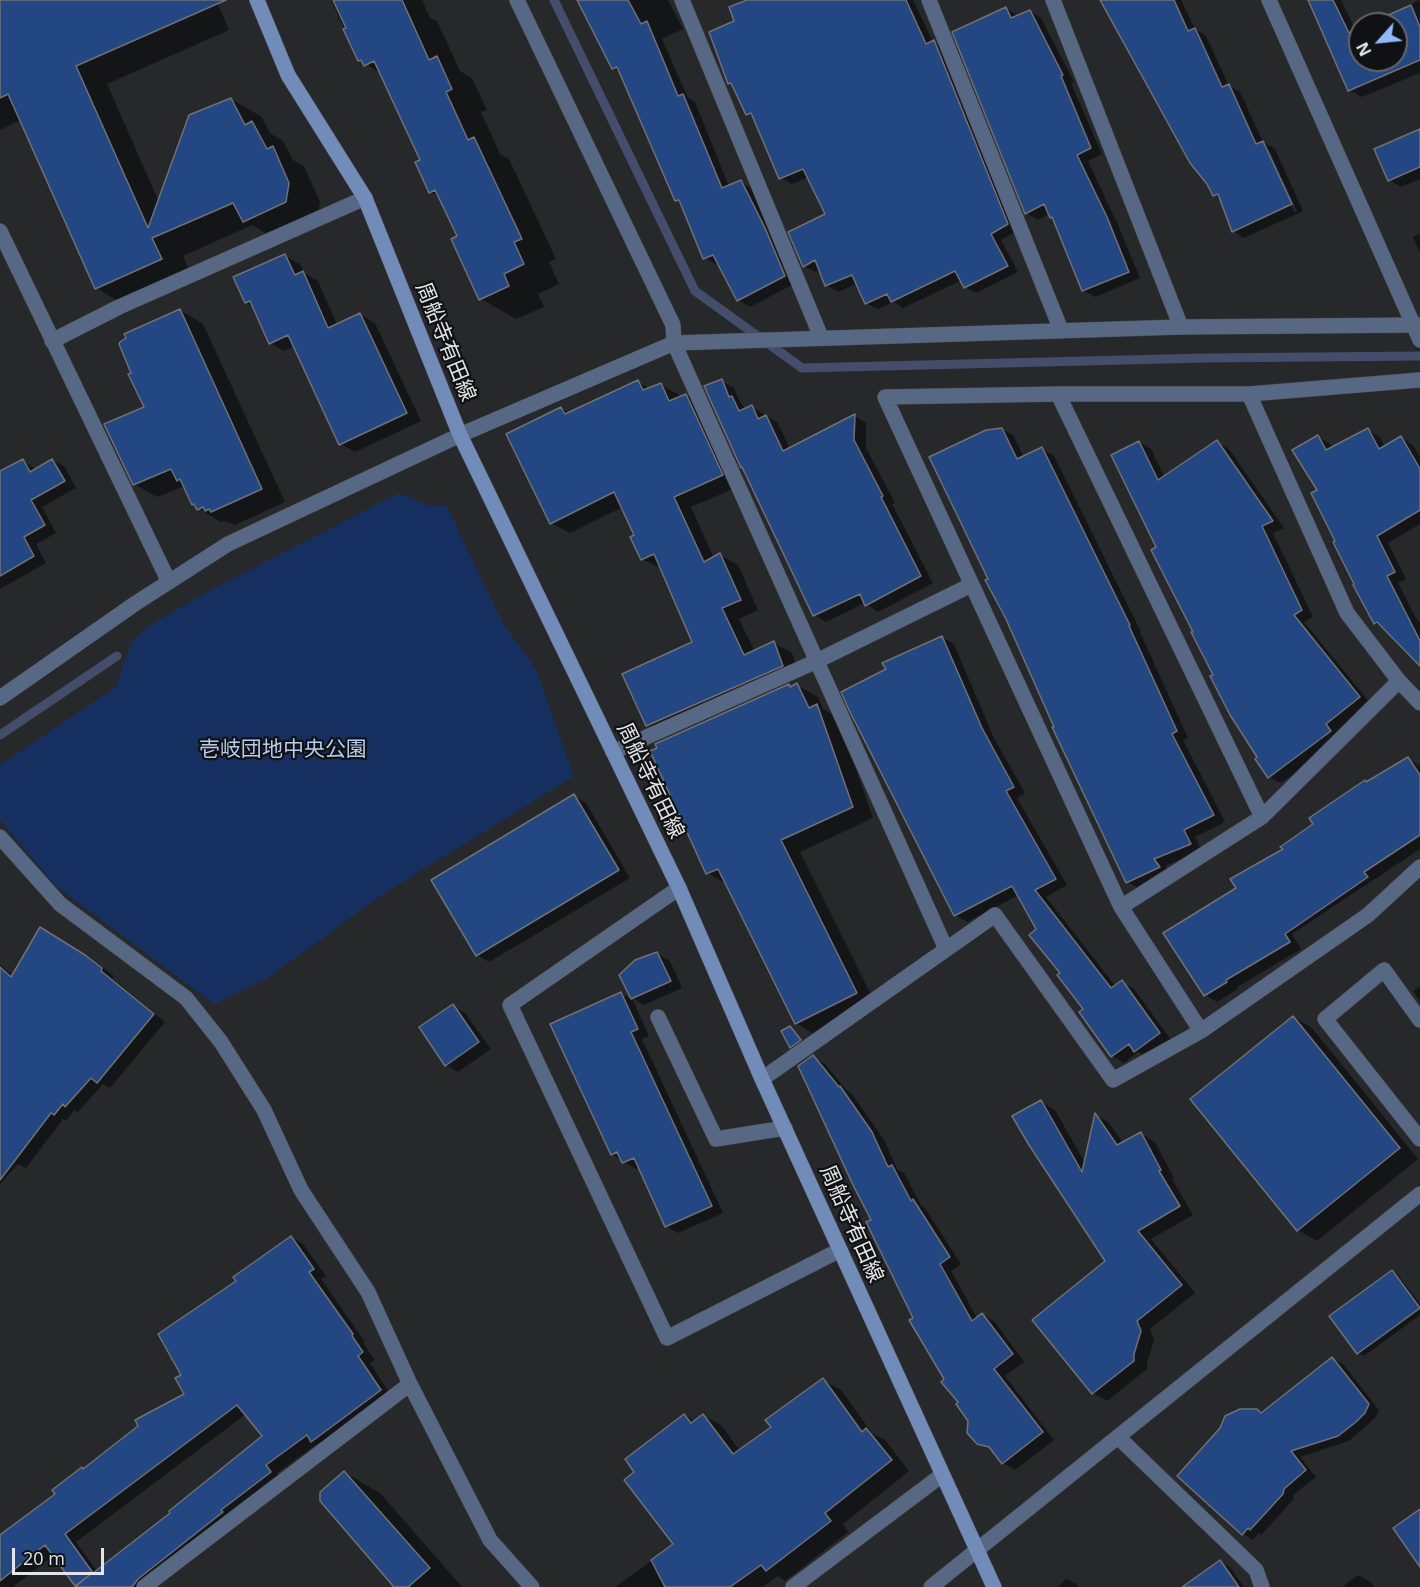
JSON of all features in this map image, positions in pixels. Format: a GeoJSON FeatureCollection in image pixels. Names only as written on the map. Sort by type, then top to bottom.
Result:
{"type":"FeatureCollection","features":[{"type":"Feature","properties":{"kind":"main road","name":"周船寺有田線"},"geometry":{"type":"LineString","coordinates":[[257,0],[288,75],[365,198],[460,435],[679,888],[762,1079],[994,1587]]}},
{"type":"Feature","properties":{"kind":"street"},"geometry":{"type":"LineString","coordinates":[[517,0],[673,325],[674,343],[946,949]]}},
{"type":"Feature","properties":{"kind":"street"},"geometry":{"type":"LineString","coordinates":[[682,0],[821,337]]}},
{"type":"Feature","properties":{"kind":"street"},"geometry":{"type":"LineString","coordinates":[[928,0],[1061,330]]}},
{"type":"Feature","properties":{"kind":"street"},"geometry":{"type":"LineString","coordinates":[[1053,0],[1181,327]]}},
{"type":"Feature","properties":{"kind":"street"},"geometry":{"type":"LineString","coordinates":[[1269,0],[1417,325],[1420,340]]}},
{"type":"Feature","properties":{"kind":"street"},"geometry":{"type":"LineString","coordinates":[[52,341],[119,307],[365,198]]}},
{"type":"Feature","properties":{"kind":"street"},"geometry":{"type":"LineString","coordinates":[[0,231],[169,582]]}},
{"type":"Feature","properties":{"kind":"street"},"geometry":{"type":"LineString","coordinates":[[0,698],[228,544],[460,435],[674,343],[1181,327],[1417,325]]}},
{"type":"Feature","properties":{"kind":"street"},"geometry":{"type":"LineString","coordinates":[[1201,1031],[1121,907],[885,397],[1249,394],[1420,380]]}},
{"type":"Feature","properties":{"kind":"street"},"geometry":{"type":"LineString","coordinates":[[1058,394],[1262,817]]}},
{"type":"Feature","properties":{"kind":"street"},"geometry":{"type":"LineString","coordinates":[[1249,394],[1347,613],[1420,703]]}},
{"type":"Feature","properties":{"kind":"street"},"geometry":{"type":"LineString","coordinates":[[613,752],[817,661],[971,585]]}},
{"type":"Feature","properties":{"kind":"street"},"geometry":{"type":"LineString","coordinates":[[1121,907],[1262,817],[1400,681]]}},
{"type":"Feature","properties":{"kind":"street"},"geometry":{"type":"LineString","coordinates":[[0,837],[60,904],[186,998],[221,1042],[264,1110],[301,1190],[368,1292],[410,1384],[490,1540],[532,1587]]}},
{"type":"Feature","properties":{"kind":"street"},"geometry":{"type":"LineString","coordinates":[[762,1079],[995,915],[1113,1080],[1201,1031],[1368,915],[1420,867]]}},
{"type":"Feature","properties":{"kind":"street"},"geometry":{"type":"LineString","coordinates":[[679,888],[510,1005],[667,1338],[840,1250]]}},
{"type":"Feature","properties":{"kind":"street"},"geometry":{"type":"LineString","coordinates":[[1420,1020],[1384,970],[1324,1019],[1420,1139]]}},
{"type":"Feature","properties":{"kind":"street"},"geometry":{"type":"LineString","coordinates":[[658,1017],[716,1139],[785,1128]]}},
{"type":"Feature","properties":{"kind":"street"},"geometry":{"type":"LineString","coordinates":[[931,1587],[1420,1194]]}},
{"type":"Feature","properties":{"kind":"street"},"geometry":{"type":"LineString","coordinates":[[144,1587],[410,1384]]}},
{"type":"Feature","properties":{"kind":"street"},"geometry":{"type":"LineString","coordinates":[[1118,1437],[1256,1570],[1262,1587]]}},
{"type":"Feature","properties":{"kind":"street"},"geometry":{"type":"LineString","coordinates":[[793,1587],[942,1474]]}},
{"type":"Feature","properties":{"kind":"green space","name":"壱岐団地中央公園"},"geometry":{"type":"Polygon","coordinates":[[[399,493],[430,506],[447,506],[502,622],[536,669],[574,776],[380,896],[268,978],[214,1004],[56,886],[0,820],[0,765],[116,687],[132,641],[150,625],[222,584],[399,493]]]}},
{"type":"Feature","properties":{"kind":"building"},"geometry":{"type":"Polygon","coordinates":[[[0,0],[226,0],[76,66],[148,228],[189,115],[231,98],[245,125],[252,121],[267,149],[273,146],[289,183],[286,202],[243,222],[233,203],[152,238],[162,259],[95,289],[8,94],[0,98],[0,0]]]}},
{"type":"Feature","properties":{"kind":"building"},"geometry":{"type":"Polygon","coordinates":[[[333,0],[402,0],[429,60],[437,56],[452,89],[446,92],[468,140],[474,137],[522,239],[514,242],[524,264],[504,274],[509,286],[479,300],[451,239],[457,236],[435,190],[429,193],[415,162],[420,160],[374,61],[364,66],[361,60],[358,61],[333,0]]]}},
{"type":"Feature","properties":{"kind":"building"},"geometry":{"type":"Polygon","coordinates":[[[577,0],[628,0],[641,24],[647,21],[678,96],[683,94],[722,188],[741,180],[765,228],[785,276],[737,301],[713,255],[703,259],[679,200],[675,201],[617,67],[612,69],[577,0]]]}},
{"type":"Feature","properties":{"kind":"building"},"geometry":{"type":"Polygon","coordinates":[[[747,0],[906,0],[926,44],[934,40],[1008,224],[991,234],[1008,266],[964,288],[955,271],[891,302],[887,294],[865,304],[852,275],[825,286],[815,260],[803,267],[788,232],[825,214],[803,169],[779,179],[751,113],[746,115],[731,83],[728,84],[709,32],[734,21],[729,7],[747,0]]]}},
{"type":"Feature","properties":{"kind":"building"},"geometry":{"type":"Polygon","coordinates":[[[1100,0],[1174,0],[1188,31],[1195,28],[1222,87],[1229,84],[1256,144],[1263,141],[1292,204],[1232,232],[1218,194],[1213,196],[1207,184],[1190,163],[1100,0]]]}},
{"type":"Feature","properties":{"kind":"building"},"geometry":{"type":"Polygon","coordinates":[[[1308,0],[1333,0],[1348,31],[1348,72],[1392,72],[1348,91],[1308,0]]]}},
{"type":"Feature","properties":{"kind":"building"},"geometry":{"type":"Polygon","coordinates":[[[1411,5],[1420,27],[1420,60],[1408,65],[1408,12],[1395,12],[1411,5]]]}},
{"type":"Feature","properties":{"kind":"building"},"geometry":{"type":"Polygon","coordinates":[[[1006,7],[1011,18],[1030,10],[1063,75],[1061,76],[1091,148],[1077,155],[1107,217],[1129,272],[1082,291],[1052,217],[1050,218],[1044,204],[1025,214],[952,32],[1006,7]]]}},
{"type":"Feature","properties":{"kind":"building"},"geometry":{"type":"Polygon","coordinates":[[[1420,129],[1420,167],[1388,181],[1374,149],[1420,129]]]}},
{"type":"Feature","properties":{"kind":"building"},"geometry":{"type":"Polygon","coordinates":[[[285,254],[295,275],[303,271],[328,328],[360,313],[407,413],[339,445],[288,335],[269,344],[250,301],[245,303],[233,277],[285,254]]]}},
{"type":"Feature","properties":{"kind":"building"},"geometry":{"type":"Polygon","coordinates":[[[180,309],[262,489],[211,512],[209,509],[205,511],[203,507],[197,510],[194,504],[192,505],[180,479],[177,481],[171,469],[133,485],[104,424],[144,407],[128,374],[131,373],[119,344],[126,338],[124,334],[180,309]]]}},
{"type":"Feature","properties":{"kind":"building"},"geometry":{"type":"Polygon","coordinates":[[[722,379],[729,397],[732,396],[739,411],[752,405],[758,419],[766,415],[783,451],[855,414],[854,440],[921,576],[865,606],[860,594],[813,616],[704,386],[722,379]]]}},
{"type":"Feature","properties":{"kind":"building"},"geometry":{"type":"Polygon","coordinates":[[[638,380],[643,390],[661,383],[669,401],[686,394],[723,475],[674,497],[704,562],[720,553],[741,600],[722,608],[744,655],[774,641],[783,666],[646,726],[622,674],[692,642],[654,554],[641,560],[630,537],[634,535],[614,492],[550,524],[506,434],[561,407],[565,414],[638,380]]]}},
{"type":"Feature","properties":{"kind":"building"},"geometry":{"type":"Polygon","coordinates":[[[1002,428],[1017,459],[1042,447],[1130,625],[1177,731],[1172,734],[1214,815],[1184,830],[1191,844],[1154,859],[1160,867],[1126,883],[1052,727],[1054,727],[1005,617],[985,580],[988,579],[929,457],[986,430],[1002,428]]]}},
{"type":"Feature","properties":{"kind":"building"},"geometry":{"type":"Polygon","coordinates":[[[1368,428],[1379,449],[1401,436],[1420,469],[1420,510],[1377,536],[1395,572],[1387,576],[1420,641],[1420,666],[1377,622],[1374,624],[1353,585],[1333,542],[1335,541],[1311,493],[1317,490],[1292,450],[1318,435],[1326,450],[1368,428]]]}},
{"type":"Feature","properties":{"kind":"building"},"geometry":{"type":"Polygon","coordinates":[[[1217,440],[1273,521],[1262,526],[1302,610],[1294,615],[1360,697],[1326,724],[1331,731],[1268,778],[1255,759],[1257,757],[1230,715],[1210,676],[1213,675],[1191,632],[1193,632],[1151,550],[1156,547],[1111,455],[1139,441],[1158,480],[1217,440]]]}},
{"type":"Feature","properties":{"kind":"building"},"geometry":{"type":"Polygon","coordinates":[[[23,459],[30,472],[52,459],[65,481],[31,500],[45,525],[24,537],[34,556],[0,576],[0,471],[23,459]]]}},
{"type":"Feature","properties":{"kind":"building"},"geometry":{"type":"Polygon","coordinates":[[[942,636],[982,728],[1014,787],[1006,791],[1056,879],[1035,890],[1111,988],[1122,980],[1160,1033],[1134,1052],[1129,1044],[1111,1057],[1079,1012],[1083,1009],[1057,975],[1060,973],[1029,935],[1036,929],[1012,886],[954,916],[849,710],[841,692],[886,669],[882,663],[942,636]]]}},
{"type":"Feature","properties":{"kind":"building"},"geometry":{"type":"Polygon","coordinates":[[[797,683],[809,708],[817,704],[853,807],[781,840],[857,993],[795,1024],[718,869],[706,874],[650,751],[657,748],[655,744],[789,684],[790,687],[797,683]]]}},
{"type":"Feature","properties":{"kind":"building"},"geometry":{"type":"Polygon","coordinates":[[[1408,757],[1420,775],[1420,835],[1364,872],[1368,877],[1285,934],[1290,942],[1226,980],[1227,982],[1204,996],[1163,933],[1236,888],[1230,879],[1283,849],[1280,847],[1313,824],[1309,818],[1365,780],[1366,782],[1408,757]]]}},
{"type":"Feature","properties":{"kind":"building"},"geometry":{"type":"Polygon","coordinates":[[[574,794],[619,870],[476,956],[431,880],[574,794]]]}},
{"type":"Feature","properties":{"kind":"building"},"geometry":{"type":"Polygon","coordinates":[[[40,927],[85,955],[154,1014],[97,1083],[91,1078],[65,1107],[63,1104],[54,1115],[51,1113],[0,1180],[0,967],[11,977],[40,927]]]}},
{"type":"Feature","properties":{"kind":"building"},"geometry":{"type":"Polygon","coordinates":[[[657,952],[671,981],[631,999],[619,975],[635,960],[657,952]]]}},
{"type":"Feature","properties":{"kind":"building"},"geometry":{"type":"Polygon","coordinates":[[[621,992],[638,1029],[631,1032],[712,1206],[665,1227],[634,1158],[622,1163],[617,1152],[611,1155],[550,1024],[621,992]]]}},
{"type":"Feature","properties":{"kind":"building"},"geometry":{"type":"Polygon","coordinates":[[[453,1004],[479,1042],[445,1066],[419,1027],[453,1004]]]}},
{"type":"Feature","properties":{"kind":"building"},"geometry":{"type":"Polygon","coordinates":[[[1293,1016],[1400,1148],[1297,1231],[1190,1099],[1293,1016]]]}},
{"type":"Feature","properties":{"kind":"building"},"geometry":{"type":"Polygon","coordinates":[[[790,1026],[801,1040],[790,1048],[781,1031],[790,1026]]]}},
{"type":"Feature","properties":{"kind":"building"},"geometry":{"type":"Polygon","coordinates":[[[813,1055],[840,1086],[872,1132],[888,1167],[892,1165],[911,1201],[913,1199],[950,1257],[940,1264],[972,1321],[982,1313],[1013,1354],[994,1369],[1043,1432],[1002,1464],[989,1447],[977,1444],[967,1433],[968,1421],[956,1404],[958,1402],[941,1382],[944,1379],[909,1320],[913,1318],[866,1222],[871,1220],[798,1066],[813,1055]]]}},
{"type":"Feature","properties":{"kind":"building"},"geometry":{"type":"Polygon","coordinates":[[[1041,1100],[1082,1172],[1095,1113],[1117,1145],[1141,1132],[1161,1170],[1159,1171],[1180,1206],[1138,1231],[1182,1285],[1137,1321],[1141,1331],[1134,1361],[1092,1394],[1032,1320],[1105,1261],[1012,1116],[1041,1100]]]}},
{"type":"Feature","properties":{"kind":"building"},"geometry":{"type":"Polygon","coordinates":[[[291,1236],[314,1269],[309,1272],[353,1334],[352,1336],[363,1352],[358,1356],[381,1390],[311,1442],[307,1435],[266,1465],[271,1472],[221,1510],[223,1512],[138,1579],[132,1587],[75,1587],[92,1573],[75,1586],[45,1545],[0,1581],[0,1535],[55,1494],[52,1490],[138,1426],[135,1420],[184,1394],[175,1378],[181,1375],[158,1334],[236,1281],[233,1277],[291,1236]],[[237,1405],[65,1534],[93,1573],[170,1513],[169,1511],[262,1436],[237,1405]]]}},
{"type":"Feature","properties":{"kind":"building"},"geometry":{"type":"Polygon","coordinates":[[[1392,1270],[1420,1308],[1357,1354],[1329,1316],[1392,1270]]]}},
{"type":"Feature","properties":{"kind":"building"},"geometry":{"type":"Polygon","coordinates":[[[1332,1357],[1369,1404],[1365,1413],[1338,1436],[1291,1451],[1306,1470],[1284,1489],[1283,1494],[1250,1530],[1248,1528],[1242,1535],[1177,1476],[1220,1428],[1225,1416],[1240,1409],[1257,1409],[1261,1413],[1332,1357]]]}},
{"type":"Feature","properties":{"kind":"building"},"geometry":{"type":"Polygon","coordinates":[[[823,1378],[862,1432],[866,1428],[892,1460],[825,1513],[831,1521],[766,1571],[761,1565],[730,1587],[665,1587],[651,1560],[673,1544],[624,1480],[634,1472],[625,1459],[684,1414],[691,1423],[703,1414],[733,1454],[771,1427],[765,1420],[823,1378]]]}},
{"type":"Feature","properties":{"kind":"building"},"geometry":{"type":"Polygon","coordinates":[[[344,1471],[430,1568],[408,1587],[394,1587],[320,1501],[320,1492],[344,1471]]]}},
{"type":"Feature","properties":{"kind":"building"},"geometry":{"type":"Polygon","coordinates":[[[1420,1509],[1420,1567],[1393,1528],[1420,1509]]]}},
{"type":"Feature","properties":{"kind":"building"},"geometry":{"type":"Polygon","coordinates":[[[1220,1560],[1239,1587],[1182,1587],[1220,1560]]]}},
{"type":"Feature","properties":{"kind":"waterway"},"geometry":{"type":"LineString","coordinates":[[554,0],[695,291],[802,368],[1206,358],[1420,356]]}},
{"type":"Feature","properties":{"kind":"waterway"},"geometry":{"type":"LineString","coordinates":[[0,735],[117,656]]}}]}
